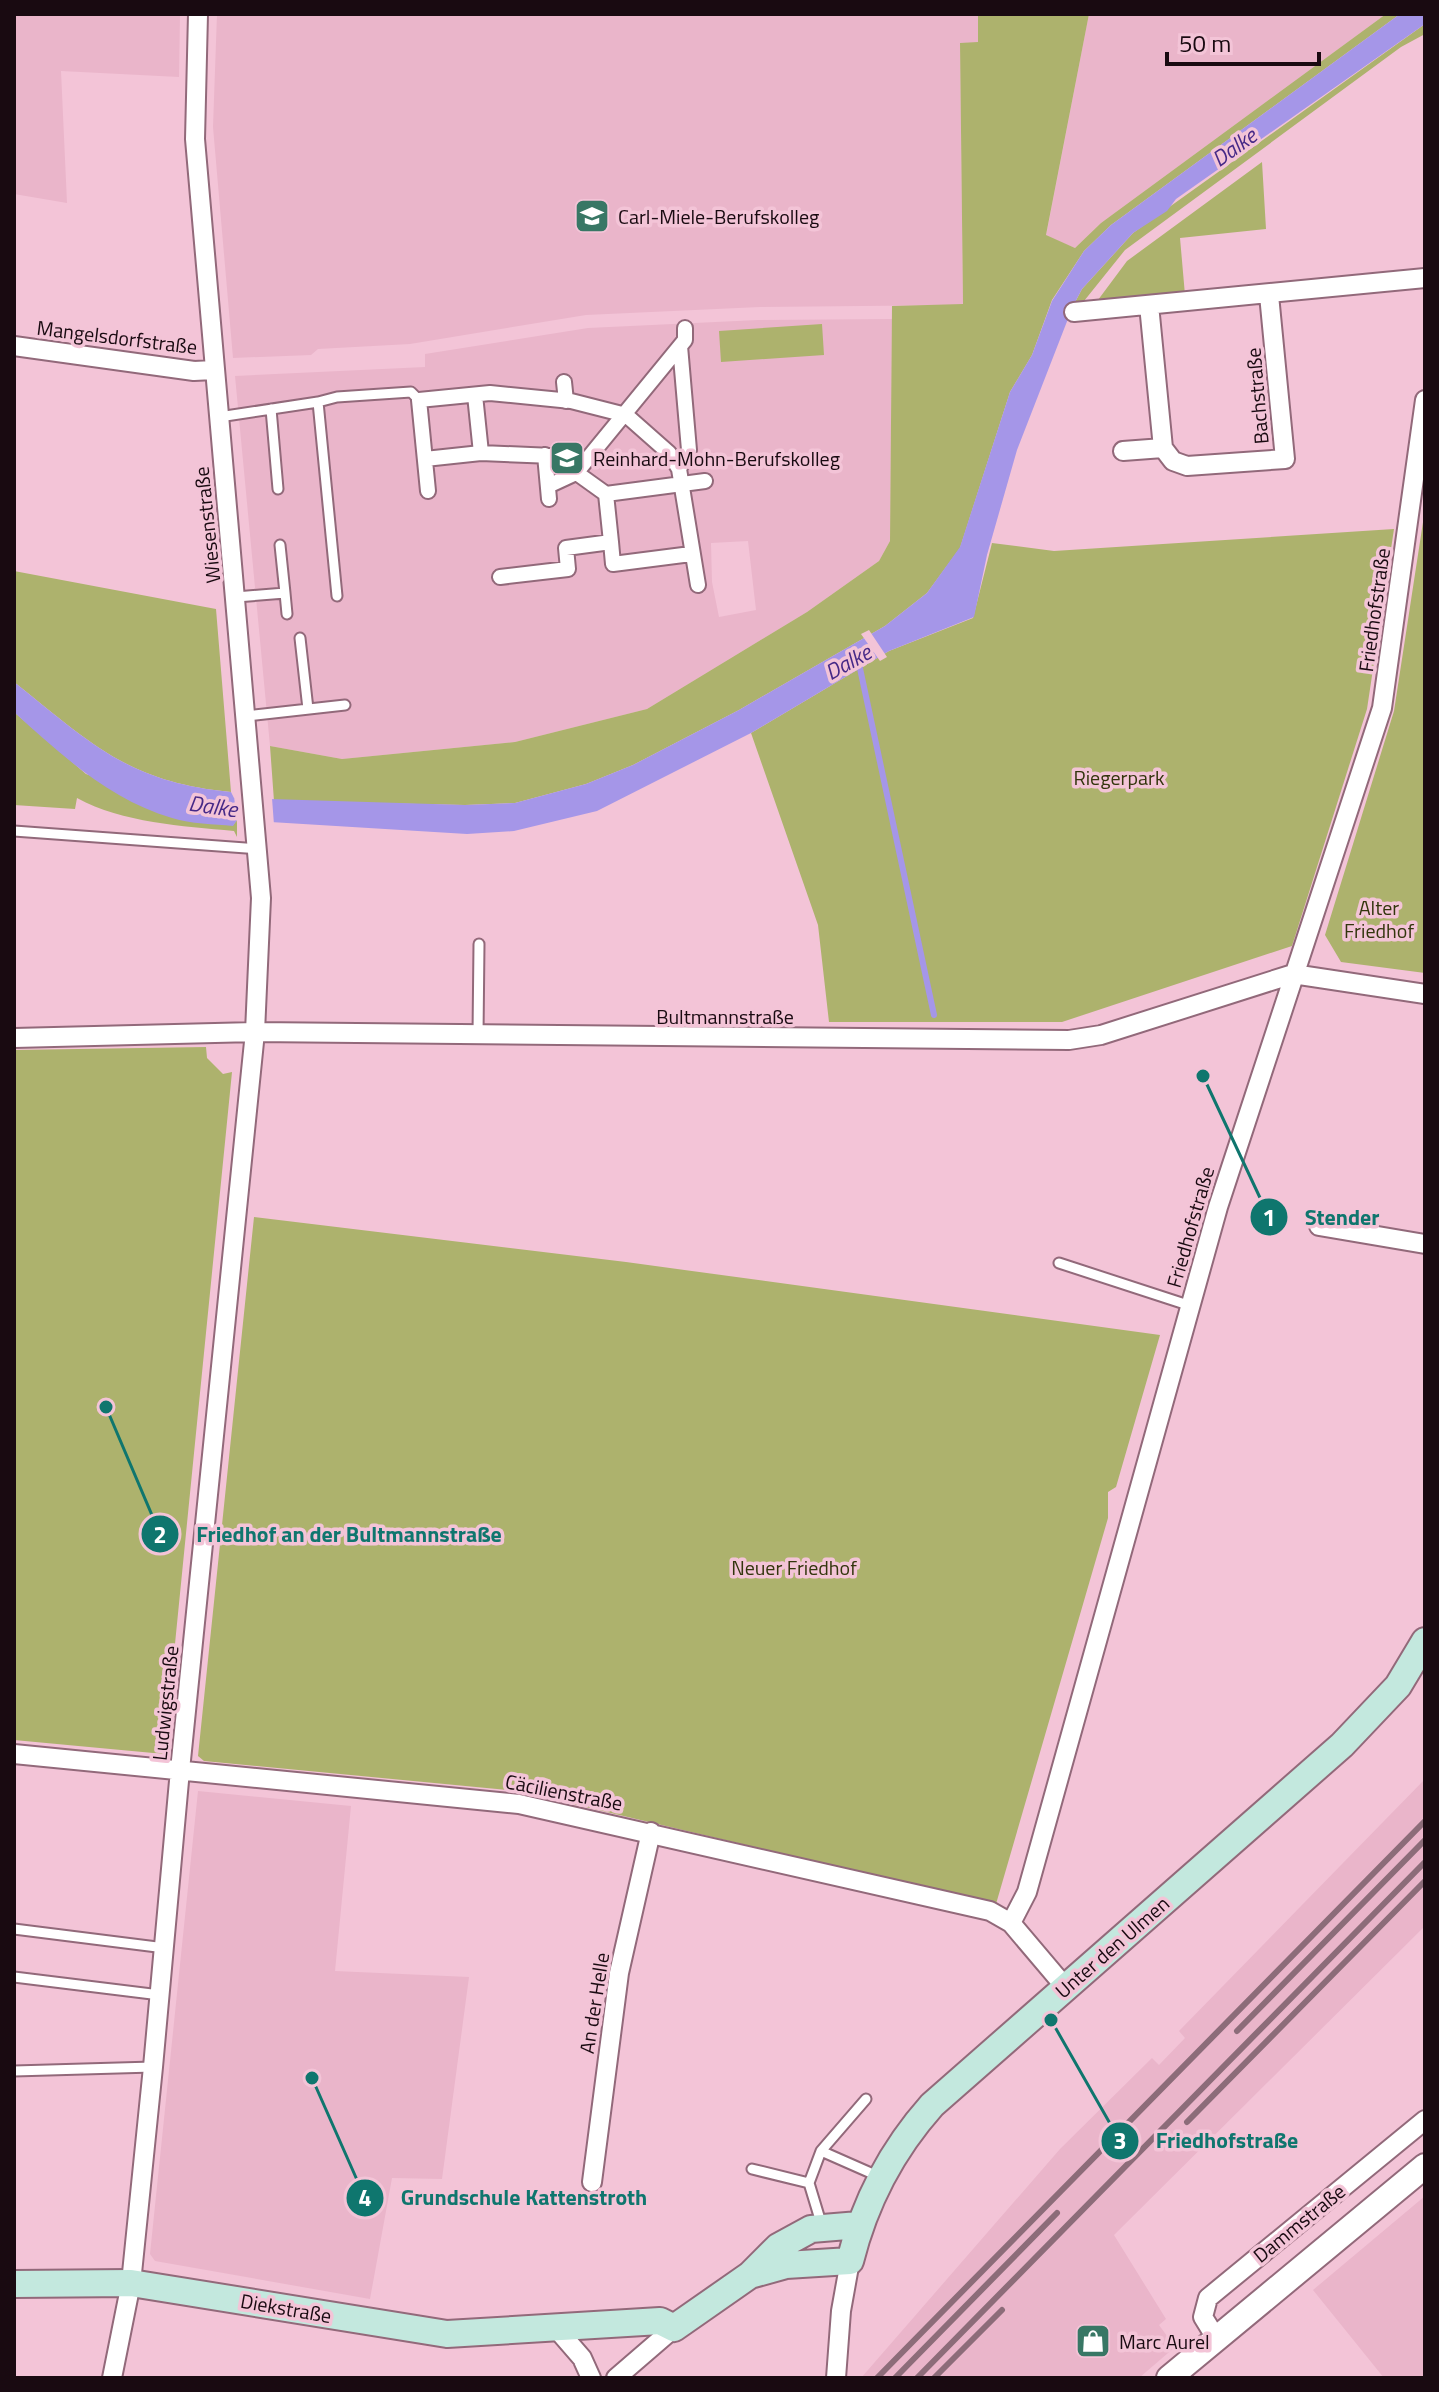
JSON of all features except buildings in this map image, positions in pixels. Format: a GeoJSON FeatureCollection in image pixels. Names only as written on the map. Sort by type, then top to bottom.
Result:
{"type":"FeatureCollection","features":[{"type":"Feature","properties":{"kind":"main road","name":"Unter den Ulmen"},"geometry":{"type":"LineString","coordinates":[[850,2261],[859,2225],[881,2178],[909,2131],[932,2105],[1342,1745],[1398,1686],[1425,1641]]}},
{"type":"Feature","properties":{"kind":"main road"},"geometry":{"type":"LineString","coordinates":[[674,2328],[750,2275],[778,2247],[811,2229],[859,2225]]}},
{"type":"Feature","properties":{"kind":"main road"},"geometry":{"type":"LineString","coordinates":[[750,2275],[786,2265],[850,2261]]}},
{"type":"Feature","properties":{"kind":"main road","name":"Diekstraße"},"geometry":{"type":"LineString","coordinates":[[14,2284],[131,2283],[447,2334],[660,2321],[674,2328]]}},
{"type":"Feature","properties":{"kind":"street","name":"Wiesenstraße"},"geometry":{"type":"LineString","coordinates":[[198,14],[195,139],[261,898],[255,1032]]}},
{"type":"Feature","properties":{"kind":"street"},"geometry":{"type":"LineString","coordinates":[[1074,312],[1425,278]]}},
{"type":"Feature","properties":{"kind":"street","name":"Bachstraße"},"geometry":{"type":"LineString","coordinates":[[1163,448],[1173,461],[1187,466],[1285,459],[1269,295]]}},
{"type":"Feature","properties":{"kind":"street"},"geometry":{"type":"LineString","coordinates":[[1123,451],[1163,448],[1149,305]]}},
{"type":"Feature","properties":{"kind":"street"},"geometry":{"type":"LineString","coordinates":[[545,455],[548,493],[576,473],[626,415],[685,340],[685,328]]}},
{"type":"Feature","properties":{"kind":"street","name":"Mangelsdorfstraße"},"geometry":{"type":"LineString","coordinates":[[14,346],[194,371],[214,370]]}},
{"type":"Feature","properties":{"kind":"street"},"geometry":{"type":"LineString","coordinates":[[680,346],[689,450],[680,476]]}},
{"type":"Feature","properties":{"kind":"street"},"geometry":{"type":"LineString","coordinates":[[564,382],[566,401]]}},
{"type":"Feature","properties":{"kind":"street"},"geometry":{"type":"LineString","coordinates":[[481,453],[485,389]]}},
{"type":"Feature","properties":{"kind":"street"},"geometry":{"type":"LineString","coordinates":[[428,491],[419,400],[485,389],[566,401],[626,415],[669,453],[680,476],[698,585]]}},
{"type":"Feature","properties":{"kind":"street","name":"Friedhofstraße"},"geometry":{"type":"LineString","coordinates":[[1011,1923],[1027,1892],[1218,1207],[1382,708],[1425,400]]}},
{"type":"Feature","properties":{"kind":"street"},"geometry":{"type":"LineString","coordinates":[[425,459],[481,453],[553,456],[606,494],[680,476],[705,481]]}},
{"type":"Feature","properties":{"kind":"street"},"geometry":{"type":"LineString","coordinates":[[606,494],[613,564],[691,554]]}},
{"type":"Feature","properties":{"kind":"street"},"geometry":{"type":"LineString","coordinates":[[500,577],[568,569],[566,548],[611,542]]}},
{"type":"Feature","properties":{"kind":"street","name":"Bultmannstraße"},"geometry":{"type":"LineString","coordinates":[[14,1038],[255,1032],[1069,1040],[1101,1035],[1293,974],[1425,994]]}},
{"type":"Feature","properties":{"kind":"street","name":"Ludwigstraße"},"geometry":{"type":"LineString","coordinates":[[112,2378],[131,2283],[255,1032]]}},
{"type":"Feature","properties":{"kind":"street"},"geometry":{"type":"LineString","coordinates":[[1319,1226],[1425,1244]]}},
{"type":"Feature","properties":{"kind":"street","name":"Cäcilienstraße"},"geometry":{"type":"LineString","coordinates":[[14,1754],[519,1804],[651,1832],[990,1911],[1011,1923],[1066,1988]]}},
{"type":"Feature","properties":{"kind":"street","name":"An der Helle"},"geometry":{"type":"LineString","coordinates":[[592,2182],[619,1973],[651,1832]]}},
{"type":"Feature","properties":{"kind":"street","name":"Dammstraße"},"geometry":{"type":"LineString","coordinates":[[1216,2338],[1203,2317],[1208,2298],[1425,2120]]}},
{"type":"Feature","properties":{"kind":"street","name":"Dammstraße"},"geometry":{"type":"LineString","coordinates":[[1169,2378],[1425,2166]]}},
{"type":"Feature","properties":{"kind":"street","name":"Unter den Ulmen"},"geometry":{"type":"LineString","coordinates":[[836,2378],[841,2311],[850,2261]]}},
{"type":"Feature","properties":{"kind":"street"},"geometry":{"type":"LineString","coordinates":[[556,2328],[582,2358],[591,2378]]}},
{"type":"Feature","properties":{"kind":"street"},"geometry":{"type":"LineString","coordinates":[[616,2378],[674,2328]]}},
{"type":"Feature","properties":{"kind":"lane"},"geometry":{"type":"LineString","coordinates":[[219,417],[337,397],[411,392],[419,400]]}},
{"type":"Feature","properties":{"kind":"lane"},"geometry":{"type":"LineString","coordinates":[[318,402],[337,596]]}},
{"type":"Feature","properties":{"kind":"lane"},"geometry":{"type":"LineString","coordinates":[[271,409],[278,489]]}},
{"type":"Feature","properties":{"kind":"lane"},"geometry":{"type":"LineString","coordinates":[[280,545],[287,614]]}},
{"type":"Feature","properties":{"kind":"lane"},"geometry":{"type":"LineString","coordinates":[[236,597],[285,593]]}},
{"type":"Feature","properties":{"kind":"lane"},"geometry":{"type":"LineString","coordinates":[[300,638],[308,709]]}},
{"type":"Feature","properties":{"kind":"lane"},"geometry":{"type":"LineString","coordinates":[[246,716],[345,705]]}},
{"type":"Feature","properties":{"kind":"lane"},"geometry":{"type":"LineString","coordinates":[[14,831],[258,849]]}},
{"type":"Feature","properties":{"kind":"lane"},"geometry":{"type":"LineString","coordinates":[[478,1035],[479,944]]}},
{"type":"Feature","properties":{"kind":"lane"},"geometry":{"type":"LineString","coordinates":[[1059,1263],[1191,1306]]}},
{"type":"Feature","properties":{"kind":"lane"},"geometry":{"type":"LineString","coordinates":[[14,1929],[165,1948]]}},
{"type":"Feature","properties":{"kind":"lane"},"geometry":{"type":"LineString","coordinates":[[14,1977],[160,1995]]}},
{"type":"Feature","properties":{"kind":"lane"},"geometry":{"type":"LineString","coordinates":[[14,2071],[153,2067]]}},
{"type":"Feature","properties":{"kind":"lane"},"geometry":{"type":"LineString","coordinates":[[823,2228],[809,2183],[821,2151],[866,2099]]}},
{"type":"Feature","properties":{"kind":"lane"},"geometry":{"type":"LineString","coordinates":[[821,2151],[881,2178]]}},
{"type":"Feature","properties":{"kind":"lane"},"geometry":{"type":"LineString","coordinates":[[752,2169],[809,2183]]}},
{"type":"Feature","properties":{"kind":"shaded area"},"geometry":{"type":"Polygon","coordinates":[[[14,14],[180,14],[179,77],[61,71],[67,203],[14,194],[14,14]]]}},
{"type":"Feature","properties":{"kind":"shaded area","name":"Carl-Miele-Berufskolleg"},"geometry":{"type":"Polygon","coordinates":[[[217,14],[978,14],[979,43],[960,44],[963,305],[760,307],[586,315],[410,344],[318,349],[311,355],[233,358],[213,127],[217,14]]]}},
{"type":"Feature","properties":{"kind":"shaded area"},"geometry":{"type":"Polygon","coordinates":[[[1089,14],[1386,14],[1101,223],[1075,248],[1046,236],[1089,14]]]}},
{"type":"Feature","properties":{"kind":"shaded area","name":"Reinhard-Mohn-Berufskolleg"},"geometry":{"type":"Polygon","coordinates":[[[892,319],[890,541],[879,561],[807,612],[647,709],[515,742],[342,759],[270,746],[235,376],[425,367],[425,354],[588,328],[758,320],[892,319]],[[748,541],[711,543],[712,582],[719,617],[756,610],[748,541]]]}},
{"type":"Feature","properties":{"kind":"shaded area"},"geometry":{"type":"Polygon","coordinates":[[[1425,1779],[1425,1926],[1114,2235],[1166,2319],[1159,2325],[1175,2347],[1139,2378],[861,2378],[1060,2149],[1152,2058],[1159,2065],[1185,2038],[1179,2031],[1425,1779]]]}},
{"type":"Feature","properties":{"kind":"shaded area"},"geometry":{"type":"Polygon","coordinates":[[[198,1791],[351,1806],[335,1971],[469,1977],[442,2179],[392,2178],[370,2299],[155,2261],[150,2254],[198,1791]]]}},
{"type":"Feature","properties":{"kind":"shaded area"},"geometry":{"type":"Polygon","coordinates":[[[1425,2196],[1425,2378],[1384,2378],[1313,2290],[1425,2196]]]}},
{"type":"Feature","properties":{"kind":"green space"},"geometry":{"type":"Polygon","coordinates":[[[978,14],[1089,14],[1046,235],[1075,248],[1101,223],[1386,14],[1400,14],[1111,225],[1084,251],[1052,300],[1032,355],[1010,392],[960,548],[927,593],[885,626],[739,710],[633,765],[586,784],[515,803],[465,805],[274,801],[270,746],[342,759],[515,742],[647,709],[807,612],[879,561],[890,541],[892,306],[963,304],[960,43],[978,42],[978,14]]]}},
{"type":"Feature","properties":{"kind":"green space"},"geometry":{"type":"Polygon","coordinates":[[[1425,24],[1425,34],[1401,47],[1125,250],[1080,306],[1073,306],[1082,289],[1133,233],[1425,24]]]}},
{"type":"Feature","properties":{"kind":"green space"},"geometry":{"type":"Polygon","coordinates":[[[1262,162],[1266,229],[1180,238],[1185,295],[1095,304],[1127,261],[1262,162]]]}},
{"type":"Feature","properties":{"kind":"green space"},"geometry":{"type":"Polygon","coordinates":[[[822,324],[824,355],[721,362],[719,331],[822,324]]]}},
{"type":"Feature","properties":{"kind":"green space","name":"Alter Friedhof"},"geometry":{"type":"Polygon","coordinates":[[[1425,509],[1425,973],[1341,962],[1325,935],[1394,711],[1425,509]]]}},
{"type":"Feature","properties":{"kind":"green space","name":"Riegerpark"},"geometry":{"type":"Polygon","coordinates":[[[1394,529],[1367,709],[1292,946],[1062,1022],[829,1022],[818,925],[751,733],[889,651],[973,618],[992,543],[1054,551],[1394,529]]]}},
{"type":"Feature","properties":{"kind":"green space"},"geometry":{"type":"Polygon","coordinates":[[[14,571],[216,609],[231,792],[195,787],[137,769],[89,741],[14,682],[14,571]]]}},
{"type":"Feature","properties":{"kind":"green space"},"geometry":{"type":"Polygon","coordinates":[[[14,712],[86,774],[233,825],[237,820],[237,837],[234,831],[133,818],[77,798],[75,809],[14,805],[14,712]]]}},
{"type":"Feature","properties":{"kind":"green space"},"geometry":{"type":"Polygon","coordinates":[[[206,1047],[207,1058],[223,1074],[232,1072],[164,1754],[14,1740],[14,1050],[206,1047]]]}},
{"type":"Feature","properties":{"kind":"green space","name":"Neuer Friedhof"},"geometry":{"type":"Polygon","coordinates":[[[254,1217],[626,1262],[1160,1335],[1116,1487],[1108,1492],[1108,1518],[996,1904],[518,1791],[204,1761],[198,1756],[254,1217]]]}},
{"type":"Feature","properties":{"kind":"water","name":"Dalke"},"geometry":{"type":"Polygon","coordinates":[[[1400,14],[1425,14],[1425,24],[1176,199],[1167,211],[1133,233],[1082,289],[1017,450],[987,555],[974,617],[889,651],[751,733],[597,811],[514,831],[467,834],[237,820],[233,826],[187,822],[149,810],[107,788],[14,712],[14,682],[112,756],[164,779],[231,792],[234,798],[465,805],[515,803],[586,784],[633,765],[739,710],[885,626],[927,593],[960,547],[1010,392],[1032,355],[1052,301],[1084,251],[1111,225],[1400,14]]]}},
{"type":"Feature","properties":{"kind":"pier"},"geometry":{"type":"Polygon","coordinates":[[[869,630],[887,657],[880,661],[861,634],[869,630]]]}},
{"type":"Feature","properties":{"kind":"pier"},"geometry":{"type":"Polygon","coordinates":[[[234,796],[272,798],[274,825],[237,823],[234,796]]]}},
{"type":"Feature","properties":{"kind":"waterway","name":"Dalke"},"geometry":{"type":"LineString","coordinates":[[858,659],[934,1015]]}},
{"type":"Feature","properties":{"kind":"railway"},"geometry":{"type":"LineString","coordinates":[[877,2378],[1425,1821]]}},
{"type":"Feature","properties":{"kind":"railway"},"geometry":{"type":"LineString","coordinates":[[1237,2031],[1425,1840]]}},
{"type":"Feature","properties":{"kind":"railway"},"geometry":{"type":"LineString","coordinates":[[917,2378],[1425,1862]]}},
{"type":"Feature","properties":{"kind":"railway"},"geometry":{"type":"LineString","coordinates":[[1187,2122],[1425,1881]]}},
{"type":"Feature","properties":{"kind":"railway"},"geometry":{"type":"LineString","coordinates":[[895,2378],[1057,2213]]}},
{"type":"Feature","properties":{"kind":"railway"},"geometry":{"type":"LineString","coordinates":[[934,2378],[1002,2310]]}},
{"type":"Feature","properties":{"kind":"place","name":"Carl-Miele-Berufskolleg"},"geometry":{"type":"Point","coordinates":[592,216]}},
{"type":"Feature","properties":{"kind":"place","name":"Reinhard-Mohn-Berufskolleg"},"geometry":{"type":"Point","coordinates":[567,458]}},
{"type":"Feature","properties":{"kind":"place","name":"Stender"},"geometry":{"type":"Point","coordinates":[1203,1076]}},
{"type":"Feature","properties":{"kind":"place","name":"Friedhof an der Bultmannstraße"},"geometry":{"type":"Point","coordinates":[106,1407]}},
{"type":"Feature","properties":{"kind":"place","name":"Friedhofstraße"},"geometry":{"type":"Point","coordinates":[1051,2020]}},
{"type":"Feature","properties":{"kind":"place","name":"Grundschule Kattenstroth"},"geometry":{"type":"Point","coordinates":[312,2078]}},
{"type":"Feature","properties":{"kind":"place","name":"Marc Aurel"},"geometry":{"type":"Point","coordinates":[1093,2341]}}]}
